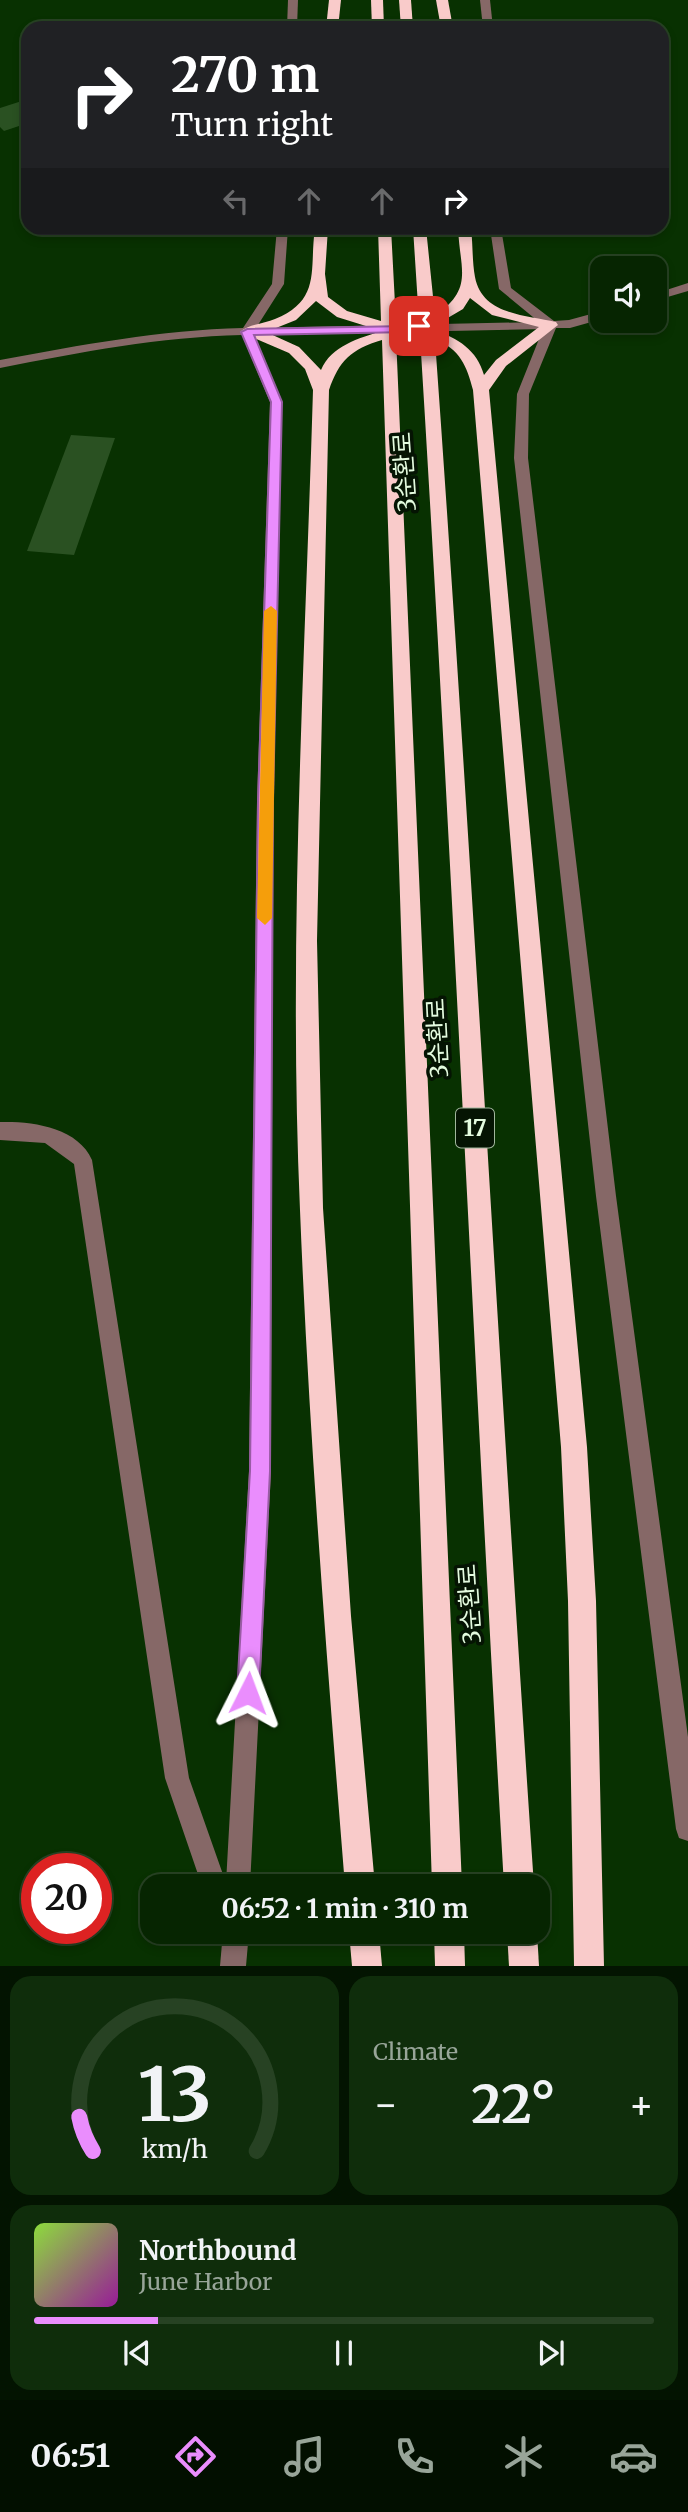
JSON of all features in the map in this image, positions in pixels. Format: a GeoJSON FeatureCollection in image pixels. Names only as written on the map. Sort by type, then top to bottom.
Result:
{"type":"FeatureCollection","features":[{"type":"Feature","properties":{"kind":"highway"},"geometry":{"type":"LineString","coordinates":[[333,21],[335,0]]}},
{"type":"Feature","properties":{"kind":"highway"},"geometry":{"type":"LineString","coordinates":[[377,0],[378,21]]}},
{"type":"Feature","properties":{"kind":"highway"},"geometry":{"type":"LineString","coordinates":[[405,0],[406,21]]}},
{"type":"Feature","properties":{"kind":"highway"},"geometry":{"type":"LineString","coordinates":[[442,0],[446,21]]}},
{"type":"Feature","properties":{"kind":"highway"},"geometry":{"type":"LineString","coordinates":[[247,332],[293,317],[310,303],[318,286],[321,235]]}},
{"type":"Feature","properties":{"kind":"highway","name":"3순환로"},"geometry":{"type":"LineString","coordinates":[[385,235],[447,1874]]}},
{"type":"Feature","properties":{"kind":"highway","name":"3순환로"},"geometry":{"type":"LineString","coordinates":[[421,235],[454,730],[487,1376],[518,1874]]}},
{"type":"Feature","properties":{"kind":"highway"},"geometry":{"type":"LineString","coordinates":[[466,235],[470,285],[474,295],[494,309],[520,319],[551,326]]}},
{"type":"Feature","properties":{"kind":"highway"},"geometry":{"type":"LineString","coordinates":[[359,1874],[337,1616],[311,1208],[307,941],[321,390],[329,366],[342,352],[360,343],[429,323],[455,309],[466,297],[470,285]]}},
{"type":"Feature","properties":{"kind":"highway"},"geometry":{"type":"LineString","coordinates":[[318,286],[324,302],[345,316],[379,326],[409,329],[443,337],[460,346],[475,364],[481,390],[574,1447],[582,1601],[589,1966]]}},
{"type":"Feature","properties":{"kind":"highway"},"geometry":{"type":"LineString","coordinates":[[481,390],[501,363],[551,326]]}},
{"type":"Feature","properties":{"kind":"highway"},"geometry":{"type":"LineString","coordinates":[[247,332],[275,339],[294,350],[313,370],[321,390]]}},
{"type":"Feature","properties":{"kind":"highway"},"geometry":{"type":"LineString","coordinates":[[365,1944],[367,1966]]}},
{"type":"Feature","properties":{"kind":"highway"},"geometry":{"type":"LineString","coordinates":[[449,1944],[450,1966]]}},
{"type":"Feature","properties":{"kind":"highway"},"geometry":{"type":"LineString","coordinates":[[523,1944],[524,1966]]}},
{"type":"Feature","properties":{"kind":"street"},"geometry":{"type":"LineString","coordinates":[[292,21],[293,0]]}},
{"type":"Feature","properties":{"kind":"street"},"geometry":{"type":"LineString","coordinates":[[485,0],[487,21]]}},
{"type":"Feature","properties":{"kind":"street"},"geometry":{"type":"LineString","coordinates":[[247,332],[278,284],[282,235]]}},
{"type":"Feature","properties":{"kind":"street"},"geometry":{"type":"LineString","coordinates":[[496,235],[505,289],[551,326]]}},
{"type":"Feature","properties":{"kind":"street"},"geometry":{"type":"LineString","coordinates":[[667,294],[688,287]]}},
{"type":"Feature","properties":{"kind":"street"},"geometry":{"type":"LineString","coordinates":[[0,364],[161,336],[551,326],[590,317]]}},
{"type":"Feature","properties":{"kind":"street"},"geometry":{"type":"LineString","coordinates":[[551,326],[523,394],[521,458],[606,1196],[688,1829]]}},
{"type":"Feature","properties":{"kind":"street"},"geometry":{"type":"LineString","coordinates":[[239,1874],[260,1471],[265,801],[276,402],[247,332]]}},
{"type":"Feature","properties":{"kind":"street"},"geometry":{"type":"LineString","coordinates":[[0,1131],[27,1129],[65,1142],[83,1160],[177,1778],[210,1874]]}},
{"type":"Feature","properties":{"kind":"building"},"geometry":{"type":"Polygon","coordinates":[[[21,101],[21,125],[4,131],[0,127],[0,108],[21,101]]]}},
{"type":"Feature","properties":{"kind":"building"},"geometry":{"type":"Polygon","coordinates":[[[71,435],[115,438],[74,555],[27,551],[71,435]]]}},
{"type":"Feature","properties":{"kind":"slow traffic"},"geometry":{"type":"LineString","coordinates":[[265,918],[265,801],[271,611]]}},
{"type":"Feature","properties":{"kind":"route"},"geometry":{"type":"LineString","coordinates":[[248,1693],[260,1471],[265,801],[276,402],[247,332],[409,329],[419,326]]}}]}
